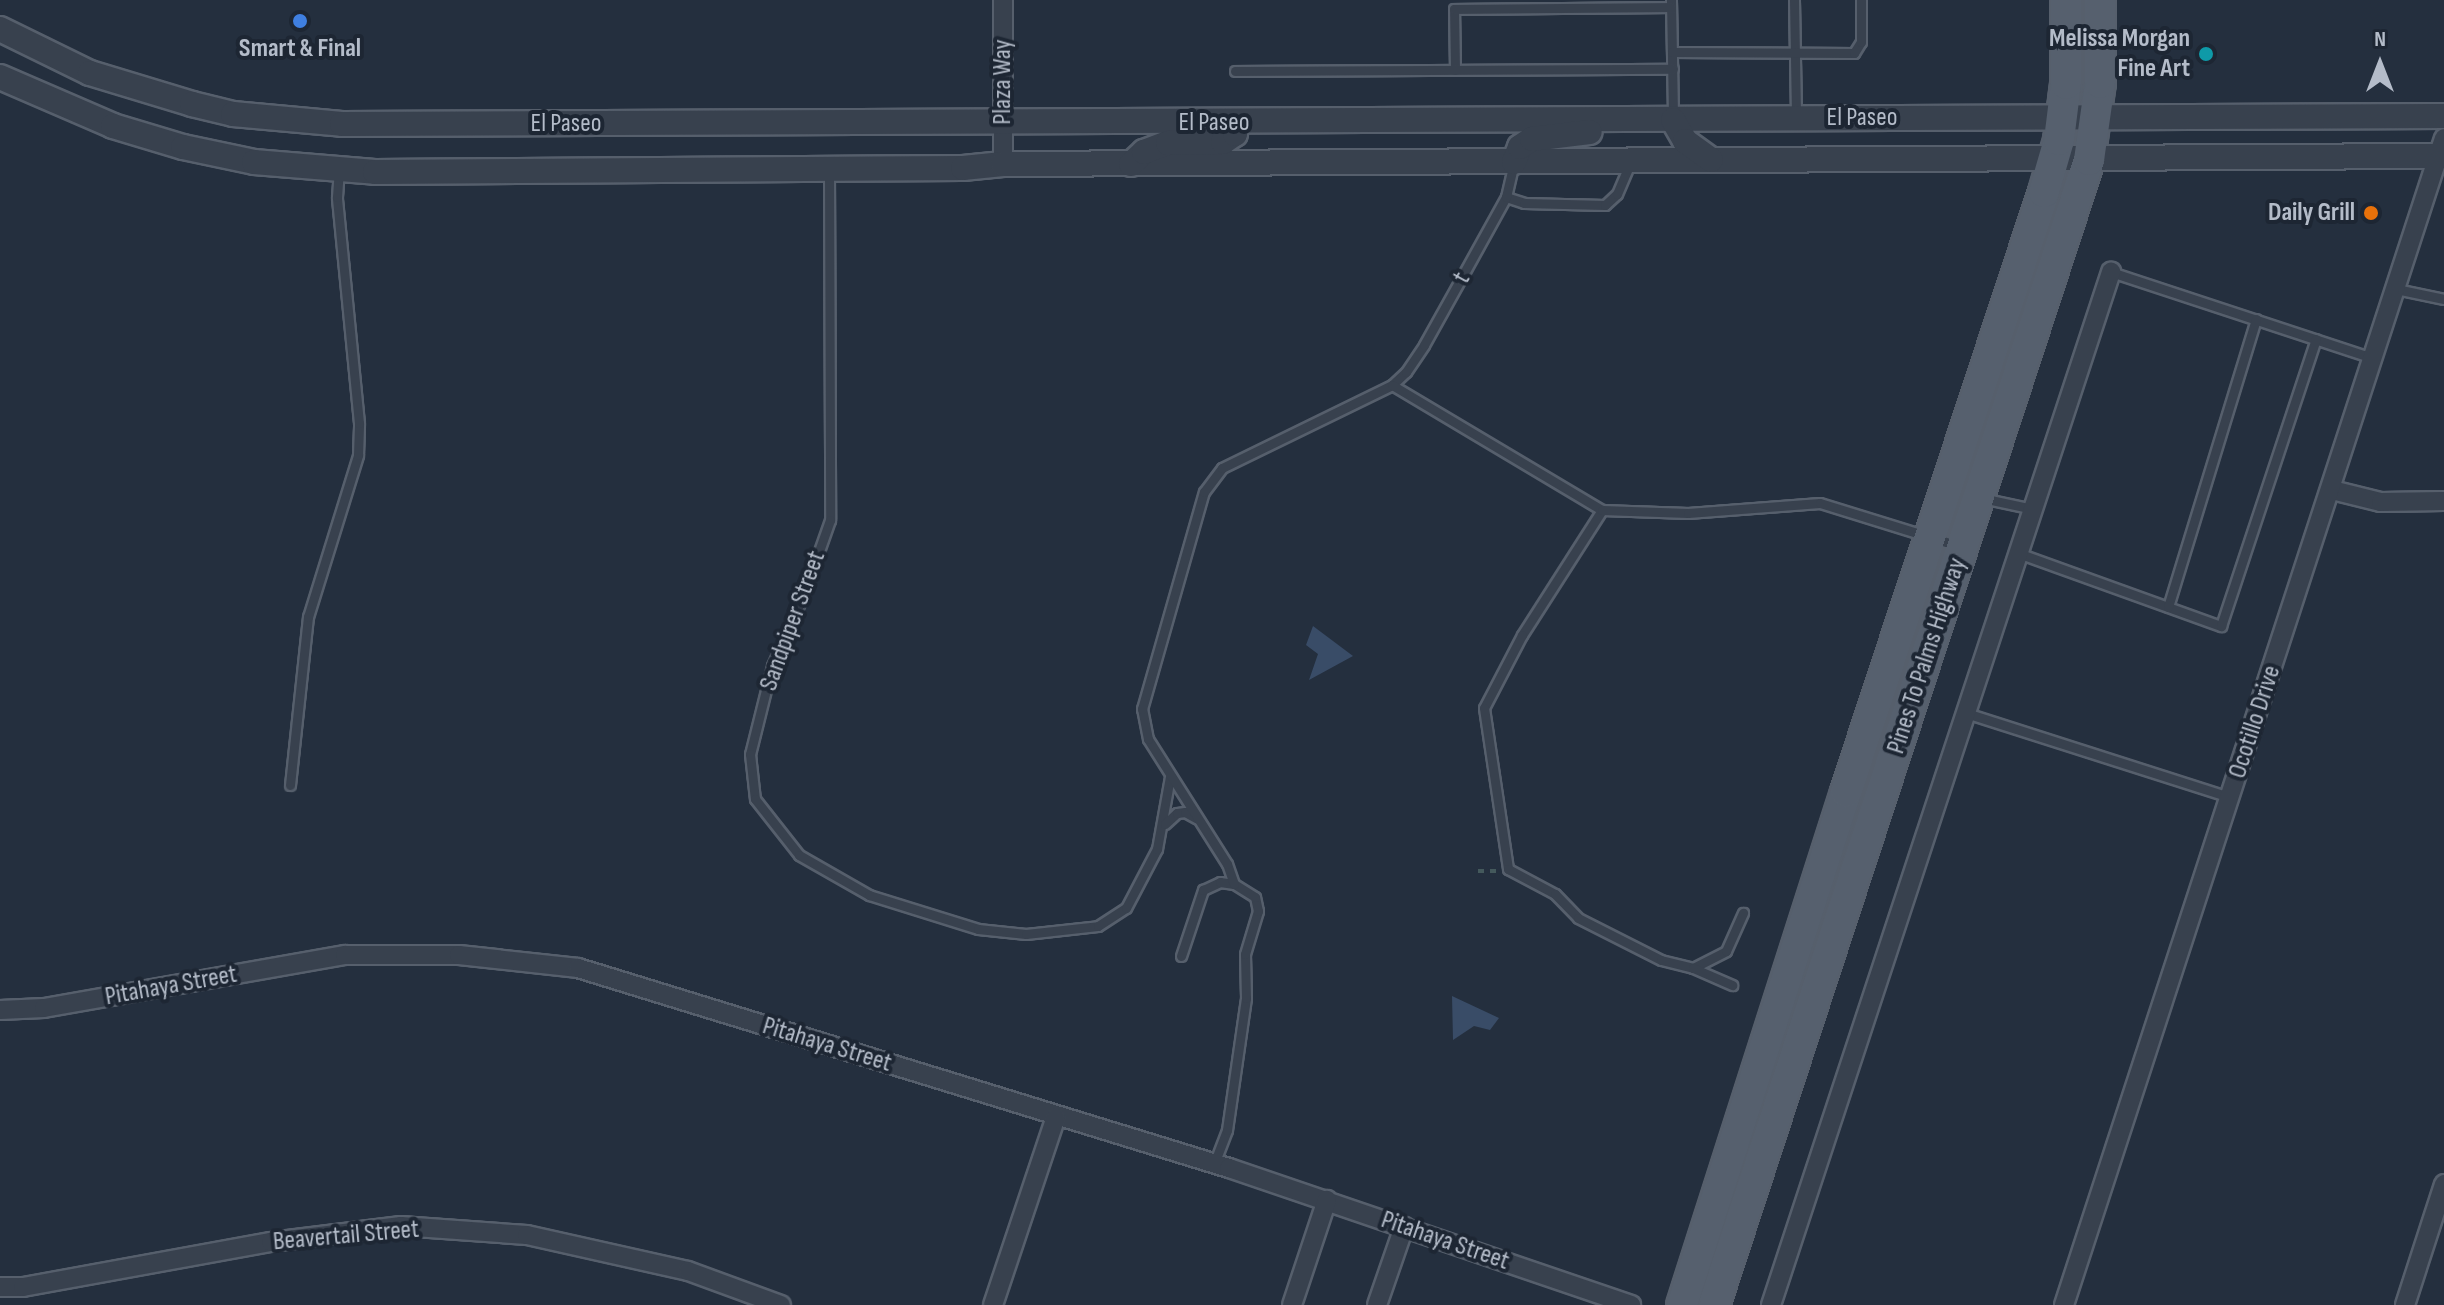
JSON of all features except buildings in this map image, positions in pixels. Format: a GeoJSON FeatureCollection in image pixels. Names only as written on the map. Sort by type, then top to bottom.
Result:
{"type":"FeatureCollection","features":[{"type":"Feature","properties":{"kind":"main road","name":"Pines To Palms Highway"},"geometry":{"type":"LineString","coordinates":[[1682,1305],[2058,139],[2068,48],[2066,0]]}},
{"type":"Feature","properties":{"kind":"main road","name":"Pines To Palms Highway"},"geometry":{"type":"LineString","coordinates":[[1714,1305],[2089,160],[2100,83],[2100,0]]}},
{"type":"Feature","properties":{"kind":"street","name":"Plaza Way"},"geometry":{"type":"LineString","coordinates":[[1003,0],[1003,164]]}},
{"type":"Feature","properties":{"kind":"street","name":"El Paseo"},"geometry":{"type":"LineString","coordinates":[[0,29],[90,73],[220,111],[286,121],[342,124],[1796,119],[2058,139],[2089,160],[2136,156],[2442,150]]}},
{"type":"Feature","properties":{"kind":"street","name":"El Paseo"},"geometry":{"type":"LineString","coordinates":[[0,77],[113,126],[183,147],[254,162],[339,171],[1780,159],[1847,143],[2058,139]]}},
{"type":"Feature","properties":{"kind":"street"},"geometry":{"type":"LineString","coordinates":[[2058,139],[2085,130],[2095,120],[2444,116]]}},
{"type":"Feature","properties":{"kind":"street"},"geometry":{"type":"LineString","coordinates":[[1514,162],[1520,147],[1532,139],[1642,128],[1668,120],[1685,141],[1711,160]]}},
{"type":"Feature","properties":{"kind":"street"},"geometry":{"type":"LineString","coordinates":[[1131,164],[1144,152],[1168,143],[1223,142],[1235,134],[1236,122]]}},
{"type":"Feature","properties":{"kind":"street","name":"Ocotillo Drive"},"geometry":{"type":"LineString","coordinates":[[2064,1305],[2442,150]]}},
{"type":"Feature","properties":{"kind":"street"},"geometry":{"type":"LineString","coordinates":[[1771,1305],[2111,272]]}},
{"type":"Feature","properties":{"kind":"street"},"geometry":{"type":"LineString","coordinates":[[2332,490],[2381,502],[2444,501]]}},
{"type":"Feature","properties":{"kind":"street","name":"Pitahaya Street"},"geometry":{"type":"LineString","coordinates":[[0,1010],[44,1008],[345,955],[459,955],[578,968],[1327,1200],[1585,1293],[1631,1305]]}},
{"type":"Feature","properties":{"kind":"street"},"geometry":{"type":"LineString","coordinates":[[993,1305],[1056,1117]]}},
{"type":"Feature","properties":{"kind":"street"},"geometry":{"type":"LineString","coordinates":[[2405,1305],[2444,1184]]}},
{"type":"Feature","properties":{"kind":"street"},"geometry":{"type":"LineString","coordinates":[[1292,1305],[1327,1200]]}},
{"type":"Feature","properties":{"kind":"street","name":"Beavertail Street"},"geometry":{"type":"LineString","coordinates":[[0,1287],[23,1287],[271,1242],[401,1226],[527,1235],[688,1271],[781,1305]]}},
{"type":"Feature","properties":{"kind":"street"},"geometry":{"type":"LineString","coordinates":[[1377,1305],[1404,1227]]}},
{"type":"Feature","properties":{"kind":"lane"},"geometry":{"type":"LineString","coordinates":[[1794,0],[1796,119]]}},
{"type":"Feature","properties":{"kind":"lane"},"geometry":{"type":"LineString","coordinates":[[1672,52],[1795,54],[1858,50],[1861,0]]}},
{"type":"Feature","properties":{"kind":"lane"},"geometry":{"type":"LineString","coordinates":[[1455,70],[1454,9],[1671,4],[1673,69],[1668,120]]}},
{"type":"Feature","properties":{"kind":"lane"},"geometry":{"type":"LineString","coordinates":[[1235,71],[1673,69]]}},
{"type":"Feature","properties":{"kind":"lane"},"geometry":{"type":"LineString","coordinates":[[1506,197],[1524,203],[1605,205],[1617,194],[1631,160]]}},
{"type":"Feature","properties":{"kind":"lane","name":"t"},"geometry":{"type":"LineString","coordinates":[[1392,385],[1406,372],[1424,345],[1506,197],[1514,162]]}},
{"type":"Feature","properties":{"kind":"lane","name":"Sandpiper Street"},"geometry":{"type":"LineString","coordinates":[[829,169],[830,520],[804,594],[772,666],[750,754],[755,799],[799,855],[869,895],[978,929],[1026,934],[1098,926],[1126,908],[1157,849],[1170,776]]}},
{"type":"Feature","properties":{"kind":"lane"},"geometry":{"type":"LineString","coordinates":[[290,785],[308,617],[358,455],[359,423],[337,197],[339,171]]}},
{"type":"Feature","properties":{"kind":"lane"},"geometry":{"type":"LineString","coordinates":[[2111,272],[2374,358]]}},
{"type":"Feature","properties":{"kind":"lane"},"geometry":{"type":"LineString","coordinates":[[2396,289],[2444,299]]}},
{"type":"Feature","properties":{"kind":"lane"},"geometry":{"type":"LineString","coordinates":[[2168,607],[2256,319]]}},
{"type":"Feature","properties":{"kind":"lane"},"geometry":{"type":"LineString","coordinates":[[2018,553],[2221,626],[2316,339]]}},
{"type":"Feature","properties":{"kind":"lane"},"geometry":{"type":"LineString","coordinates":[[1234,884],[1233,873],[1148,739],[1142,709],[1208,485],[1230,463],[1392,385],[1602,510],[1688,513],[1820,503],[1963,547]]}},
{"type":"Feature","properties":{"kind":"lane"},"geometry":{"type":"LineString","coordinates":[[1979,497],[2033,509]]}},
{"type":"Feature","properties":{"kind":"lane"},"geometry":{"type":"LineString","coordinates":[[1602,510],[1522,635],[1485,705],[1508,869],[1555,894],[1578,918],[1661,960],[1693,968],[1732,985]]}},
{"type":"Feature","properties":{"kind":"lane"},"geometry":{"type":"LineString","coordinates":[[1966,713],[2231,797]]}},
{"type":"Feature","properties":{"kind":"lane"},"geometry":{"type":"LineString","coordinates":[[1163,827],[1177,813],[1185,812],[1199,820]]}},
{"type":"Feature","properties":{"kind":"lane"},"geometry":{"type":"LineString","coordinates":[[1181,956],[1203,890],[1220,882],[1234,884],[1255,897],[1258,911],[1245,954],[1246,998],[1227,1130],[1214,1164]]}},
{"type":"Feature","properties":{"kind":"lane"},"geometry":{"type":"LineString","coordinates":[[1693,968],[1726,951],[1743,913]]}},
{"type":"Feature","properties":{"kind":"water"},"geometry":{"type":"Polygon","coordinates":[[[1313,626],[1353,656],[1309,680],[1318,654],[1306,645],[1313,626]]]}},
{"type":"Feature","properties":{"kind":"water"},"geometry":{"type":"Polygon","coordinates":[[[1452,996],[1499,1018],[1490,1030],[1474,1026],[1453,1040],[1452,996]]]}},
{"type":"Feature","properties":{"kind":"place","name":"Smart & Final"},"geometry":{"type":"Point","coordinates":[300,21]}},
{"type":"Feature","properties":{"kind":"place","name":"Melissa Morgan Fine Art"},"geometry":{"type":"Point","coordinates":[2206,54]}},
{"type":"Feature","properties":{"kind":"place","name":"Daily Grill"},"geometry":{"type":"Point","coordinates":[2371,213]}}]}
